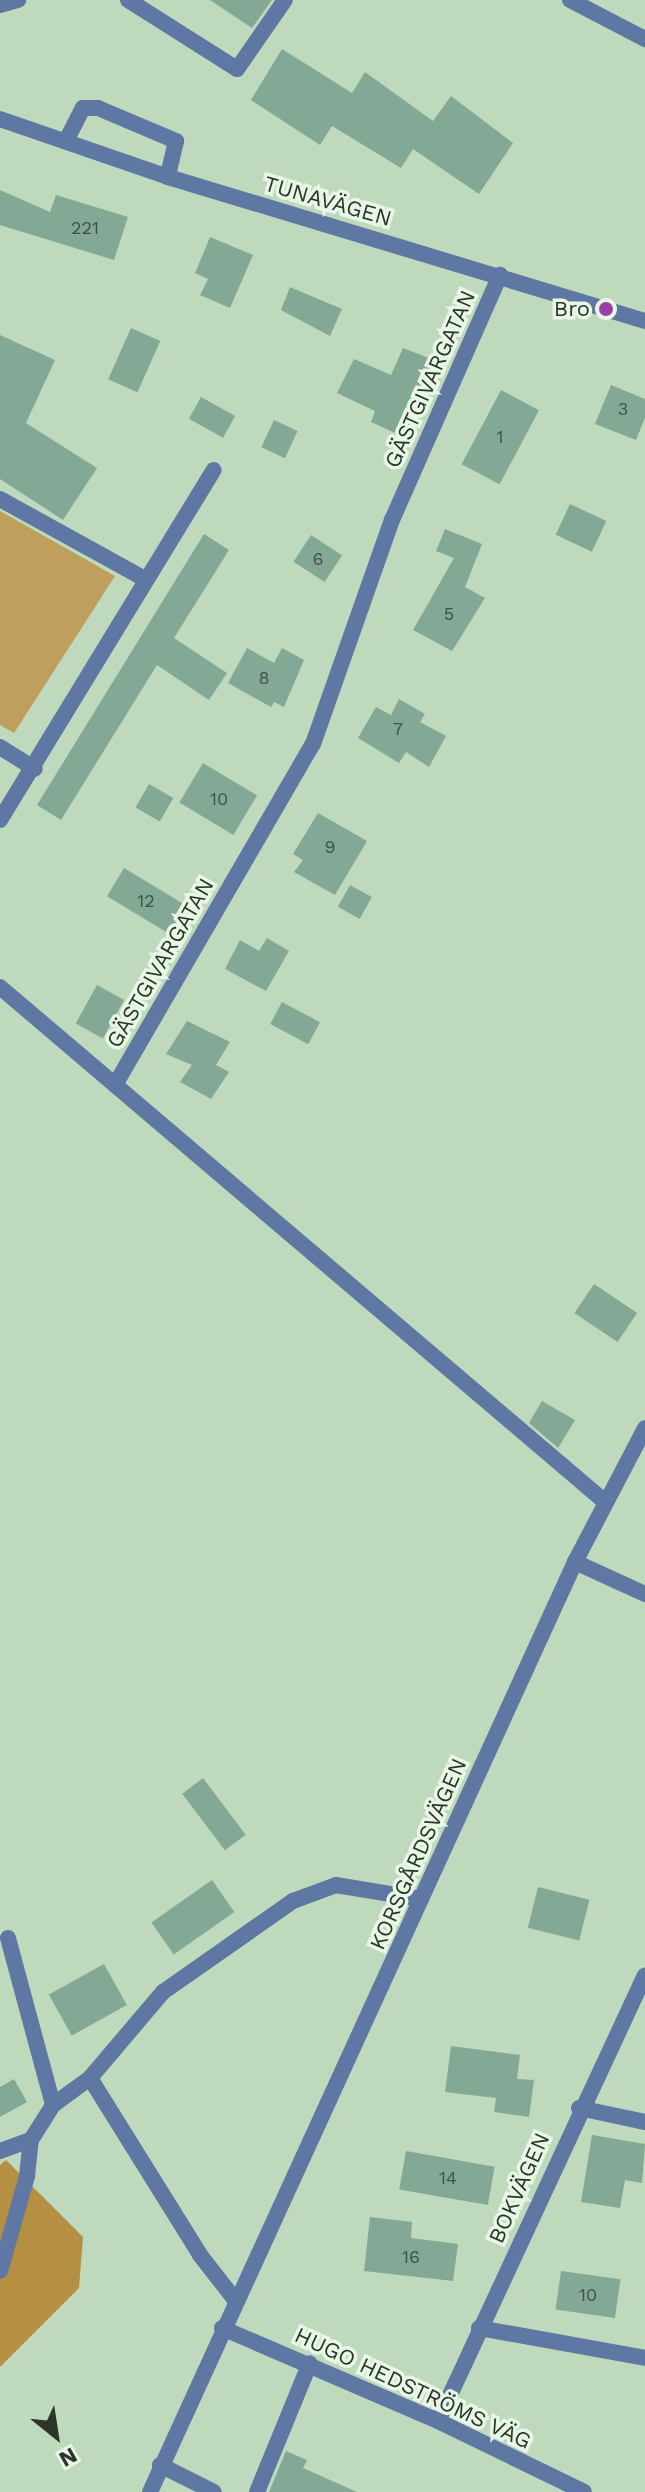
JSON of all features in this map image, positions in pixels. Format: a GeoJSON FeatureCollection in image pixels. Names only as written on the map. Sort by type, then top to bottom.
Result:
{"type":"FeatureCollection","features":[{"type":"Feature","properties":{"kind":"street"},"geometry":{"type":"LineString","coordinates":[[128,0],[237,69],[285,0]]}},
{"type":"Feature","properties":{"kind":"street"},"geometry":{"type":"LineString","coordinates":[[570,0],[645,39]]}},
{"type":"Feature","properties":{"kind":"street"},"geometry":{"type":"LineString","coordinates":[[67,139],[83,108],[98,108],[176,141],[168,177]]}},
{"type":"Feature","properties":{"kind":"street","name":"TUNAVÄGEN"},"geometry":{"type":"LineString","coordinates":[[0,119],[67,139],[168,177],[645,321]]}},
{"type":"Feature","properties":{"kind":"street","name":"GÄSTGIVARGATAN"},"geometry":{"type":"LineString","coordinates":[[115,1085],[313,744],[392,520],[500,275]]}},
{"type":"Feature","properties":{"kind":"street"},"geometry":{"type":"LineString","coordinates":[[0,820],[35,769],[145,579],[214,470]]}},
{"type":"Feature","properties":{"kind":"street"},"geometry":{"type":"LineString","coordinates":[[0,499],[145,579]]}},
{"type":"Feature","properties":{"kind":"street"},"geometry":{"type":"LineString","coordinates":[[0,747],[35,769]]}},
{"type":"Feature","properties":{"kind":"street"},"geometry":{"type":"LineString","coordinates":[[0,987],[604,1501]]}},
{"type":"Feature","properties":{"kind":"street","name":"KORSGÅRDSVÄGEN"},"geometry":{"type":"LineString","coordinates":[[150,2492],[222,2328],[575,1562],[604,1501],[645,1428]]}},
{"type":"Feature","properties":{"kind":"street"},"geometry":{"type":"LineString","coordinates":[[575,1562],[645,1594]]}},
{"type":"Feature","properties":{"kind":"street"},"geometry":{"type":"LineString","coordinates":[[0,2271],[27,2176],[31,2140],[53,2105],[90,2078],[123,2033],[163,1992],[293,1901],[336,1885],[421,1899]]}},
{"type":"Feature","properties":{"kind":"street"},"geometry":{"type":"LineString","coordinates":[[8,1938],[53,2105]]}},
{"type":"Feature","properties":{"kind":"street","name":"BOKVÄGEN"},"geometry":{"type":"LineString","coordinates":[[438,2421],[579,2108],[645,1976]]}},
{"type":"Feature","properties":{"kind":"street"},"geometry":{"type":"LineString","coordinates":[[90,2078],[200,2255],[236,2301]]}},
{"type":"Feature","properties":{"kind":"street"},"geometry":{"type":"LineString","coordinates":[[579,2108],[645,2122]]}},
{"type":"Feature","properties":{"kind":"street"},"geometry":{"type":"LineString","coordinates":[[0,2151],[31,2140]]}},
{"type":"Feature","properties":{"kind":"street","name":"HUGO HEDSTRÖMS VÄG"},"geometry":{"type":"LineString","coordinates":[[222,2328],[310,2363],[584,2492]]}},
{"type":"Feature","properties":{"kind":"street"},"geometry":{"type":"LineString","coordinates":[[479,2328],[645,2358]]}},
{"type":"Feature","properties":{"kind":"street"},"geometry":{"type":"LineString","coordinates":[[257,2492],[310,2363]]}},
{"type":"Feature","properties":{"kind":"street"},"geometry":{"type":"LineString","coordinates":[[160,2465],[205,2490]]}},
{"type":"Feature","properties":{"kind":"shaded area"},"geometry":{"type":"Polygon","coordinates":[[[0,511],[115,576],[14,733],[0,725],[0,511]]]}},
{"type":"Feature","properties":{"kind":"shaded area"},"geometry":{"type":"Polygon","coordinates":[[[6,2160],[83,2237],[79,2288],[0,2367],[0,2165],[6,2160]]]}},
{"type":"Feature","properties":{"kind":"building"},"geometry":{"type":"Polygon","coordinates":[[[210,0],[272,0],[252,28],[210,0]]]}},
{"type":"Feature","properties":{"kind":"building"},"geometry":{"type":"Polygon","coordinates":[[[282,49],[352,93],[365,72],[433,121],[451,96],[513,143],[479,194],[413,149],[401,168],[332,126],[320,145],[251,100],[282,49]]]}},
{"type":"Feature","properties":{"kind":"building"},"geometry":{"type":"Polygon","coordinates":[[[0,190],[50,212],[56,195],[128,217],[114,260],[0,225],[0,190]]]}},
{"type":"Feature","properties":{"kind":"building"},"geometry":{"type":"Polygon","coordinates":[[[210,237],[253,255],[230,308],[200,295],[208,279],[195,273],[210,237]]]}},
{"type":"Feature","properties":{"kind":"building"},"geometry":{"type":"Polygon","coordinates":[[[290,287],[342,309],[330,336],[281,310],[290,287]]]}},
{"type":"Feature","properties":{"kind":"building"},"geometry":{"type":"Polygon","coordinates":[[[131,328],[160,341],[137,392],[108,379],[131,328]]]}},
{"type":"Feature","properties":{"kind":"building"},"geometry":{"type":"Polygon","coordinates":[[[0,335],[55,360],[26,423],[97,468],[63,520],[0,479],[0,335]]]}},
{"type":"Feature","properties":{"kind":"building"},"geometry":{"type":"Polygon","coordinates":[[[403,348],[439,362],[404,437],[371,422],[375,411],[337,393],[354,359],[391,375],[403,348]]]}},
{"type":"Feature","properties":{"kind":"building"},"geometry":{"type":"Polygon","coordinates":[[[611,385],[645,399],[645,418],[636,440],[595,424],[611,385]]]}},
{"type":"Feature","properties":{"kind":"building"},"geometry":{"type":"Polygon","coordinates":[[[501,390],[539,410],[500,484],[462,464],[501,390]]]}},
{"type":"Feature","properties":{"kind":"building"},"geometry":{"type":"Polygon","coordinates":[[[201,397],[235,416],[223,438],[189,419],[201,397]]]}},
{"type":"Feature","properties":{"kind":"building"},"geometry":{"type":"Polygon","coordinates":[[[274,420],[298,431],[285,458],[261,447],[274,420]]]}},
{"type":"Feature","properties":{"kind":"building"},"geometry":{"type":"Polygon","coordinates":[[[570,504],[606,521],[592,552],[556,535],[570,504]]]}},
{"type":"Feature","properties":{"kind":"building"},"geometry":{"type":"Polygon","coordinates":[[[445,529],[482,544],[465,587],[485,598],[452,651],[413,630],[454,558],[436,551],[445,529]]]}},
{"type":"Feature","properties":{"kind":"building"},"geometry":{"type":"Polygon","coordinates":[[[204,534],[229,550],[174,638],[227,673],[209,700],[157,665],[61,820],[37,805],[204,534]]]}},
{"type":"Feature","properties":{"kind":"building"},"geometry":{"type":"Polygon","coordinates":[[[311,535],[342,555],[325,582],[294,562],[311,535]]]}},
{"type":"Feature","properties":{"kind":"building"},"geometry":{"type":"Polygon","coordinates":[[[247,648],[274,663],[282,648],[304,660],[284,707],[274,702],[271,707],[228,683],[247,648]]]}},
{"type":"Feature","properties":{"kind":"building"},"geometry":{"type":"Polygon","coordinates":[[[399,699],[425,714],[420,722],[446,736],[429,767],[406,752],[399,763],[358,738],[376,707],[391,715],[399,699]]]}},
{"type":"Feature","properties":{"kind":"building"},"geometry":{"type":"Polygon","coordinates":[[[203,763],[257,795],[233,835],[179,802],[203,763]]]}},
{"type":"Feature","properties":{"kind":"building"},"geometry":{"type":"Polygon","coordinates":[[[149,784],[173,798],[160,821],[136,807],[149,784]]]}},
{"type":"Feature","properties":{"kind":"building"},"geometry":{"type":"Polygon","coordinates":[[[318,813],[367,841],[335,895],[294,872],[303,860],[293,854],[318,813]]]}},
{"type":"Feature","properties":{"kind":"building"},"geometry":{"type":"Polygon","coordinates":[[[124,868],[188,907],[171,935],[107,896],[124,868]]]}},
{"type":"Feature","properties":{"kind":"building"},"geometry":{"type":"Polygon","coordinates":[[[350,885],[372,897],[360,919],[338,907],[350,885]]]}},
{"type":"Feature","properties":{"kind":"building"},"geometry":{"type":"Polygon","coordinates":[[[267,938],[289,951],[266,991],[225,969],[240,940],[259,951],[267,938]]]}},
{"type":"Feature","properties":{"kind":"building"},"geometry":{"type":"Polygon","coordinates":[[[97,985],[124,1000],[103,1039],[76,1023],[97,985]]]}},
{"type":"Feature","properties":{"kind":"building"},"geometry":{"type":"Polygon","coordinates":[[[282,1002],[320,1022],[308,1044],[270,1024],[282,1002]]]}},
{"type":"Feature","properties":{"kind":"building"},"geometry":{"type":"Polygon","coordinates":[[[187,1021],[230,1042],[216,1065],[229,1072],[211,1099],[180,1082],[192,1065],[166,1054],[187,1021]]]}},
{"type":"Feature","properties":{"kind":"building"},"geometry":{"type":"Polygon","coordinates":[[[594,1284],[637,1313],[618,1342],[574,1313],[594,1284]]]}},
{"type":"Feature","properties":{"kind":"building"},"geometry":{"type":"Polygon","coordinates":[[[542,1401],[575,1420],[558,1448],[529,1423],[542,1401]]]}},
{"type":"Feature","properties":{"kind":"building"},"geometry":{"type":"Polygon","coordinates":[[[203,1778],[246,1835],[225,1850],[182,1794],[203,1778]]]}},
{"type":"Feature","properties":{"kind":"building"},"geometry":{"type":"Polygon","coordinates":[[[212,1880],[234,1912],[174,1954],[151,1922],[212,1880]]]}},
{"type":"Feature","properties":{"kind":"building"},"geometry":{"type":"Polygon","coordinates":[[[538,1887],[589,1900],[579,1941],[528,1928],[538,1887]]]}},
{"type":"Feature","properties":{"kind":"building"},"geometry":{"type":"Polygon","coordinates":[[[104,1964],[127,2005],[72,2036],[49,1995],[104,1964]]]}},
{"type":"Feature","properties":{"kind":"building"},"geometry":{"type":"Polygon","coordinates":[[[451,2046],[520,2055],[517,2079],[534,2080],[529,2117],[494,2112],[496,2098],[445,2092],[451,2046]]]}},
{"type":"Feature","properties":{"kind":"building"},"geometry":{"type":"Polygon","coordinates":[[[14,2079],[27,2102],[0,2117],[0,2087],[14,2079]]]}},
{"type":"Feature","properties":{"kind":"building"},"geometry":{"type":"Polygon","coordinates":[[[592,2135],[645,2144],[642,2183],[625,2180],[620,2208],[581,2202],[592,2135]]]}},
{"type":"Feature","properties":{"kind":"building"},"geometry":{"type":"Polygon","coordinates":[[[406,2151],[495,2167],[488,2205],[399,2189],[406,2151]]]}},
{"type":"Feature","properties":{"kind":"building"},"geometry":{"type":"Polygon","coordinates":[[[370,2217],[412,2222],[411,2238],[458,2244],[453,2281],[364,2271],[370,2217]]]}},
{"type":"Feature","properties":{"kind":"building"},"geometry":{"type":"Polygon","coordinates":[[[561,2271],[620,2279],[615,2318],[556,2310],[561,2271]]]}},
{"type":"Feature","properties":{"kind":"building"},"geometry":{"type":"Polygon","coordinates":[[[286,2451],[307,2460],[303,2468],[357,2492],[269,2492],[286,2451]]]}},
{"type":"Feature","properties":{"kind":"place","name":"Bro"},"geometry":{"type":"Point","coordinates":[606,309]}}]}
